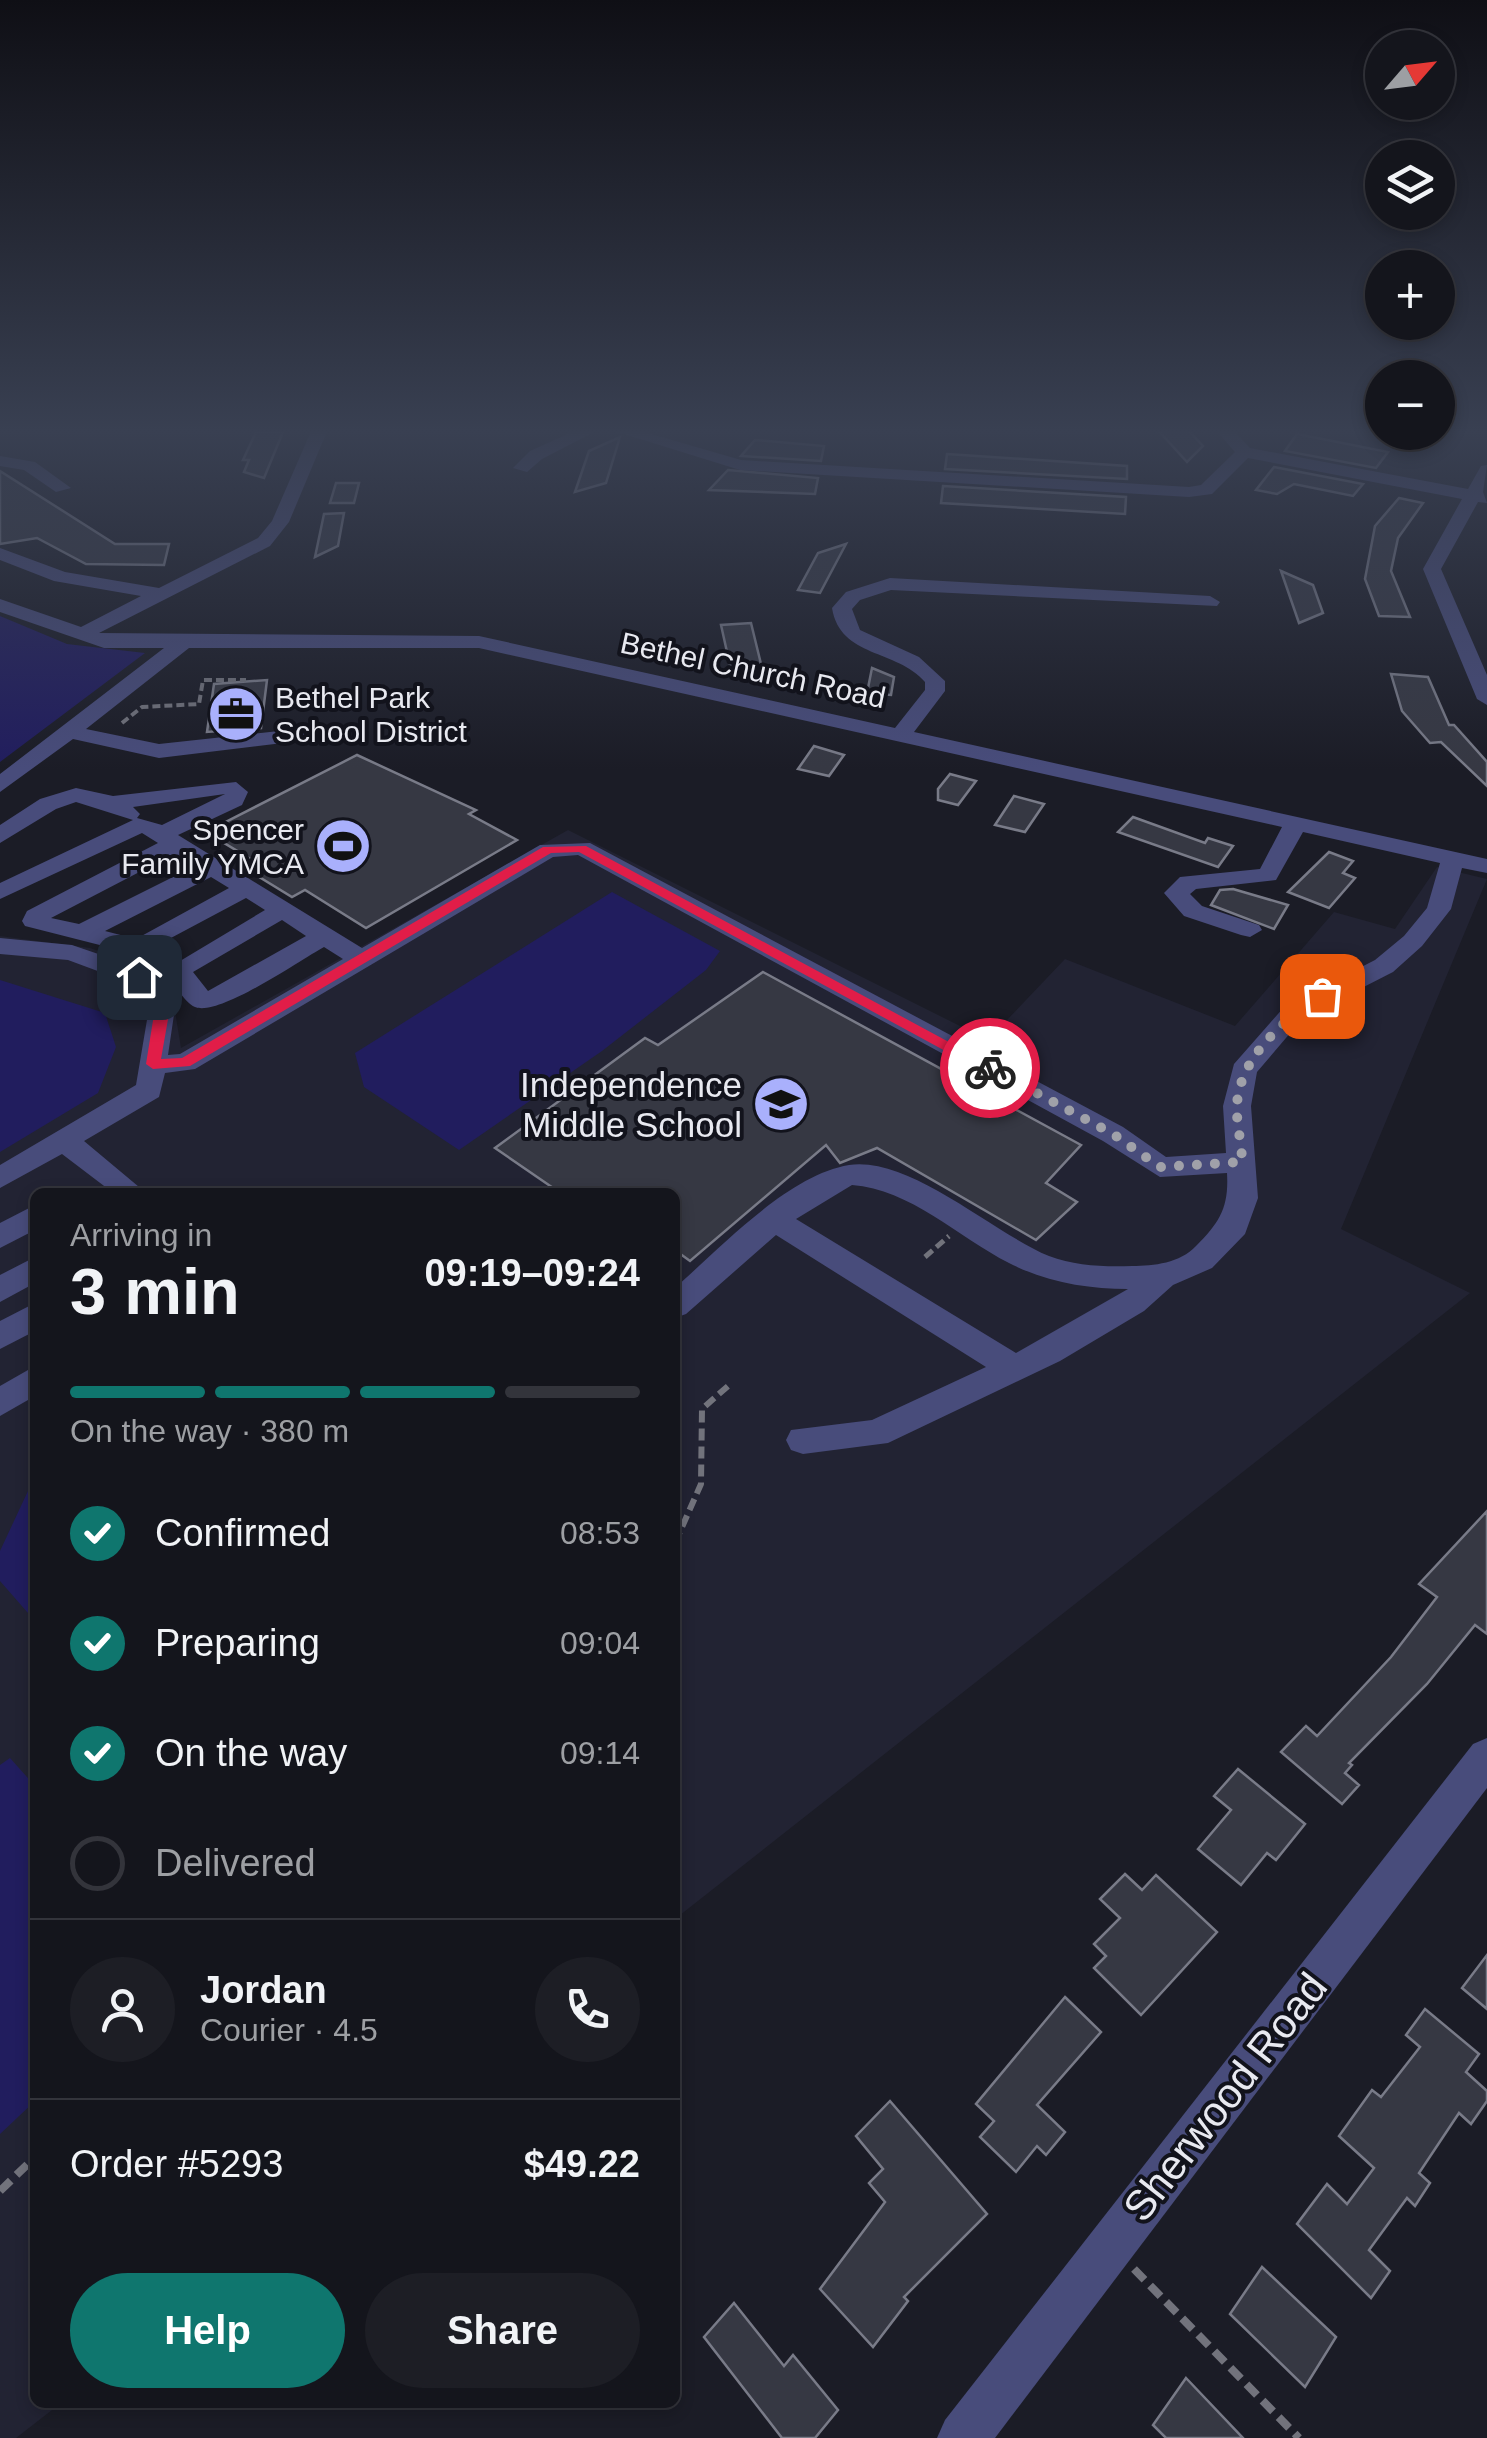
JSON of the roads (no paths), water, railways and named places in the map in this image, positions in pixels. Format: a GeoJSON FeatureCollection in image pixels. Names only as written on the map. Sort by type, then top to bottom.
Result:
{"type":"FeatureCollection","features":[{"type":"Feature","properties":{"kind":"street"},"geometry":{"type":"LineString","coordinates":[[80,635],[262,543]]}},
{"type":"Feature","properties":{"kind":"street"},"geometry":{"type":"LineString","coordinates":[[1449,543],[1432,570],[1487,699]]}},
{"type":"Feature","properties":{"kind":"street"},"geometry":{"type":"LineString","coordinates":[[0,554],[61,577],[161,594]]}},
{"type":"Feature","properties":{"kind":"street"},"geometry":{"type":"LineString","coordinates":[[902,733],[934,691],[934,681],[914,662],[848,630],[841,619],[842,608],[869,588],[890,584],[1210,602]]}},
{"type":"Feature","properties":{"kind":"street","name":"Bethel Church Road"},"geometry":{"type":"LineString","coordinates":[[0,604],[104,642],[440,638],[479,642],[1487,866]]}},
{"type":"Feature","properties":{"kind":"street"},"geometry":{"type":"LineString","coordinates":[[0,785],[10,765],[68,732],[180,644]]}},
{"type":"Feature","properties":{"kind":"street"},"geometry":{"type":"LineString","coordinates":[[68,732],[159,751],[324,732]]}},
{"type":"Feature","properties":{"kind":"street"},"geometry":{"type":"LineString","coordinates":[[0,892],[159,834],[234,800],[236,792],[228,786],[113,803]]}},
{"type":"Feature","properties":{"kind":"street"},"geometry":{"type":"LineString","coordinates":[[0,836],[58,797],[73,792],[113,803],[363,960]]}},
{"type":"Feature","properties":{"kind":"street"},"geometry":{"type":"LineString","coordinates":[[1250,930],[1193,910],[1176,893],[1189,882],[1268,876],[1296,823]]}},
{"type":"Feature","properties":{"kind":"street"},"geometry":{"type":"LineString","coordinates":[[159,834],[33,919],[38,924],[139,947],[246,888]]}},
{"type":"Feature","properties":{"kind":"street"},"geometry":{"type":"LineString","coordinates":[[153,1064],[185,1063],[548,850],[582,848],[1113,1134],[1160,1167],[1242,1162]]}},
{"type":"Feature","properties":{"kind":"street"},"geometry":{"type":"LineString","coordinates":[[803,1440],[876,1434],[940,1400],[1015,1369],[1133,1303],[1162,1277],[1201,1260],[1234,1226],[1243,1198],[1237,1106],[1244,1070],[1294,1012],[1384,966],[1413,941],[1439,908],[1453,858]]}},
{"type":"Feature","properties":{"kind":"street"},"geometry":{"type":"LineString","coordinates":[[85,932],[212,867]]}},
{"type":"Feature","properties":{"kind":"street"},"geometry":{"type":"LineString","coordinates":[[282,910],[178,970],[202,1000],[213,999],[324,936]]}},
{"type":"Feature","properties":{"kind":"street"},"geometry":{"type":"LineString","coordinates":[[0,946],[72,953],[139,977],[162,1008],[149,1090],[0,1178]]}},
{"type":"Feature","properties":{"kind":"street"},"geometry":{"type":"LineString","coordinates":[[64,1140],[126,1188]]}},
{"type":"Feature","properties":{"kind":"street"},"geometry":{"type":"LineString","coordinates":[[680,1302],[815,1189],[850,1174],[884,1178],[1040,1265],[1102,1279],[1162,1277]]}},
{"type":"Feature","properties":{"kind":"street"},"geometry":{"type":"LineString","coordinates":[[0,1237],[30,1219]]}},
{"type":"Feature","properties":{"kind":"street"},"geometry":{"type":"LineString","coordinates":[[777,1221],[1015,1369]]}},
{"type":"Feature","properties":{"kind":"street"},"geometry":{"type":"LineString","coordinates":[[0,1290],[30,1271]]}},
{"type":"Feature","properties":{"kind":"street"},"geometry":{"type":"LineString","coordinates":[[0,1338],[30,1318]]}},
{"type":"Feature","properties":{"kind":"street"},"geometry":{"type":"LineString","coordinates":[[0,1403],[30,1382]]}},
{"type":"Feature","properties":{"kind":"street","name":"Sherwood Road"},"geometry":{"type":"LineString","coordinates":[[963,2438],[1487,1757]]}},
{"type":"Feature","properties":{"kind":"place","name":"Bethel Park School District"},"geometry":{"type":"Point","coordinates":[236,714]}},
{"type":"Feature","properties":{"kind":"place","name":"Spencer Family YMCA"},"geometry":{"type":"Point","coordinates":[343,846]}},
{"type":"Feature","properties":{"kind":"place","name":"Independence Middle School"},"geometry":{"type":"Point","coordinates":[781,1104]}}]}
